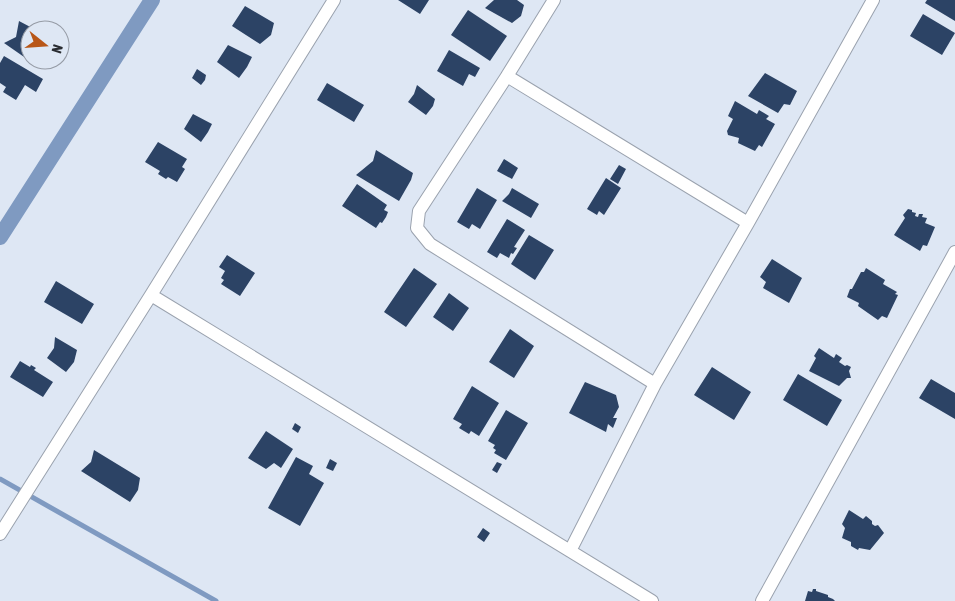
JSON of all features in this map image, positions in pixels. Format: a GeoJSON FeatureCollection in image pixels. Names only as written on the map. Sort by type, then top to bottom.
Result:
{"type":"FeatureCollection","features":[{"type":"Feature","properties":{"kind":"street"},"geometry":{"type":"LineString","coordinates":[[0,534],[334,0]]}},
{"type":"Feature","properties":{"kind":"street"},"geometry":{"type":"LineString","coordinates":[[554,0],[419,211],[417,228],[430,244],[655,384]]}},
{"type":"Feature","properties":{"kind":"street"},"geometry":{"type":"LineString","coordinates":[[570,551],[655,384],[873,0]]}},
{"type":"Feature","properties":{"kind":"street"},"geometry":{"type":"LineString","coordinates":[[507,76],[748,223]]}},
{"type":"Feature","properties":{"kind":"street"},"geometry":{"type":"LineString","coordinates":[[762,601],[955,252]]}},
{"type":"Feature","properties":{"kind":"street"},"geometry":{"type":"LineString","coordinates":[[150,295],[652,601]]}},
{"type":"Feature","properties":{"kind":"building"},"geometry":{"type":"Polygon","coordinates":[[[398,0],[429,0],[420,14],[398,0]]]}},
{"type":"Feature","properties":{"kind":"building"},"geometry":{"type":"Polygon","coordinates":[[[494,0],[517,0],[524,5],[521,16],[512,23],[485,8],[494,0]]]}},
{"type":"Feature","properties":{"kind":"building"},"geometry":{"type":"Polygon","coordinates":[[[927,0],[955,0],[955,21],[925,3],[927,0]]]}},
{"type":"Feature","properties":{"kind":"building"},"geometry":{"type":"Polygon","coordinates":[[[245,6],[274,23],[271,35],[260,44],[232,26],[245,6]]]}},
{"type":"Feature","properties":{"kind":"building"},"geometry":{"type":"Polygon","coordinates":[[[468,10],[507,36],[490,61],[451,35],[468,10]]]}},
{"type":"Feature","properties":{"kind":"building"},"geometry":{"type":"Polygon","coordinates":[[[923,14],[955,33],[942,55],[910,36],[923,14]]]}},
{"type":"Feature","properties":{"kind":"building"},"geometry":{"type":"Polygon","coordinates":[[[19,21],[20,54],[4,43],[16,37],[19,21]]]}},
{"type":"Feature","properties":{"kind":"building"},"geometry":{"type":"Polygon","coordinates":[[[228,45],[252,57],[239,78],[217,62],[228,45]]]}},
{"type":"Feature","properties":{"kind":"building"},"geometry":{"type":"Polygon","coordinates":[[[449,50],[480,68],[475,77],[469,74],[463,86],[437,71],[449,50]]]}},
{"type":"Feature","properties":{"kind":"building"},"geometry":{"type":"Polygon","coordinates":[[[4,56],[20,65],[20,70],[28,70],[43,79],[36,92],[25,85],[16,100],[3,92],[6,87],[0,83],[0,63],[4,56]]]}},
{"type":"Feature","properties":{"kind":"building"},"geometry":{"type":"Polygon","coordinates":[[[197,69],[206,75],[201,85],[192,78],[197,69]]]}},
{"type":"Feature","properties":{"kind":"building"},"geometry":{"type":"Polygon","coordinates":[[[765,73],[797,91],[790,105],[784,104],[778,113],[748,96],[765,73]]]}},
{"type":"Feature","properties":{"kind":"building"},"geometry":{"type":"Polygon","coordinates":[[[327,83],[364,105],[354,122],[317,100],[327,83]]]}},
{"type":"Feature","properties":{"kind":"building"},"geometry":{"type":"Polygon","coordinates":[[[417,85],[435,99],[433,106],[426,115],[408,102],[414,94],[417,85]]]}},
{"type":"Feature","properties":{"kind":"building"},"geometry":{"type":"Polygon","coordinates":[[[735,101],[757,114],[759,110],[769,116],[766,119],[775,124],[762,147],[759,145],[755,151],[738,143],[739,138],[728,135],[727,131],[733,119],[728,116],[735,101]]]}},
{"type":"Feature","properties":{"kind":"building"},"geometry":{"type":"Polygon","coordinates":[[[193,114],[212,124],[201,142],[184,129],[193,114]]]}},
{"type":"Feature","properties":{"kind":"building"},"geometry":{"type":"Polygon","coordinates":[[[158,142],[187,159],[182,167],[185,169],[177,182],[168,177],[166,179],[158,174],[160,171],[145,162],[158,142]]]}},
{"type":"Feature","properties":{"kind":"building"},"geometry":{"type":"Polygon","coordinates":[[[376,150],[413,173],[399,201],[356,175],[373,161],[376,150]]]}},
{"type":"Feature","properties":{"kind":"building"},"geometry":{"type":"Polygon","coordinates":[[[504,159],[518,168],[512,179],[497,171],[504,159]]]}},
{"type":"Feature","properties":{"kind":"building"},"geometry":{"type":"Polygon","coordinates":[[[619,165],[626,169],[618,184],[610,179],[619,165]]]}},
{"type":"Feature","properties":{"kind":"building"},"geometry":{"type":"Polygon","coordinates":[[[606,178],[621,188],[604,215],[599,211],[597,215],[587,209],[606,178]]]}},
{"type":"Feature","properties":{"kind":"building"},"geometry":{"type":"Polygon","coordinates":[[[357,184],[387,205],[384,210],[388,212],[386,217],[376,228],[342,206],[357,184]]]}},
{"type":"Feature","properties":{"kind":"building"},"geometry":{"type":"Polygon","coordinates":[[[477,188],[497,200],[480,229],[472,224],[469,229],[457,222],[477,188]]]}},
{"type":"Feature","properties":{"kind":"building"},"geometry":{"type":"Polygon","coordinates":[[[512,188],[539,204],[531,218],[502,201],[512,188]]]}},
{"type":"Feature","properties":{"kind":"building"},"geometry":{"type":"Polygon","coordinates":[[[908,209],[916,213],[915,216],[918,217],[919,214],[923,214],[922,217],[927,218],[925,223],[935,227],[927,246],[923,245],[920,251],[894,235],[905,218],[903,215],[908,209]]]}},
{"type":"Feature","properties":{"kind":"building"},"geometry":{"type":"Polygon","coordinates":[[[507,219],[525,230],[514,247],[517,248],[513,254],[511,253],[509,258],[500,253],[497,258],[487,252],[507,219]]]}},
{"type":"Feature","properties":{"kind":"building"},"geometry":{"type":"Polygon","coordinates":[[[529,235],[554,250],[535,280],[511,264],[529,235]]]}},
{"type":"Feature","properties":{"kind":"building"},"geometry":{"type":"Polygon","coordinates":[[[227,255],[255,273],[240,296],[221,284],[224,280],[221,278],[225,271],[219,267],[227,255]]]}},
{"type":"Feature","properties":{"kind":"building"},"geometry":{"type":"Polygon","coordinates":[[[772,259],[802,278],[789,303],[763,288],[766,282],[760,277],[772,259]]]}},
{"type":"Feature","properties":{"kind":"building"},"geometry":{"type":"Polygon","coordinates":[[[414,268],[437,284],[406,327],[384,312],[414,268]]]}},
{"type":"Feature","properties":{"kind":"building"},"geometry":{"type":"Polygon","coordinates":[[[866,268],[885,280],[883,284],[897,292],[895,294],[898,295],[887,318],[882,316],[878,320],[858,306],[859,303],[847,297],[861,272],[864,272],[866,268]]]}},
{"type":"Feature","properties":{"kind":"building"},"geometry":{"type":"Polygon","coordinates":[[[56,281],[94,304],[82,324],[44,302],[56,281]]]}},
{"type":"Feature","properties":{"kind":"building"},"geometry":{"type":"Polygon","coordinates":[[[449,293],[469,308],[453,331],[433,317],[449,293]]]}},
{"type":"Feature","properties":{"kind":"building"},"geometry":{"type":"Polygon","coordinates":[[[510,329],[534,346],[514,378],[489,362],[510,329]]]}},
{"type":"Feature","properties":{"kind":"building"},"geometry":{"type":"Polygon","coordinates":[[[55,337],[77,350],[74,362],[66,372],[47,358],[54,348],[55,337]]]}},
{"type":"Feature","properties":{"kind":"building"},"geometry":{"type":"Polygon","coordinates":[[[819,348],[834,358],[836,354],[842,358],[839,362],[851,367],[849,371],[851,378],[847,378],[839,386],[809,371],[819,348]]]}},
{"type":"Feature","properties":{"kind":"building"},"geometry":{"type":"Polygon","coordinates":[[[20,361],[36,368],[34,370],[53,382],[43,397],[10,377],[20,361]]]}},
{"type":"Feature","properties":{"kind":"building"},"geometry":{"type":"Polygon","coordinates":[[[712,367],[751,392],[734,420],[694,395],[712,367]]]}},
{"type":"Feature","properties":{"kind":"building"},"geometry":{"type":"Polygon","coordinates":[[[798,374],[842,400],[827,426],[783,400],[798,374]]]}},
{"type":"Feature","properties":{"kind":"building"},"geometry":{"type":"Polygon","coordinates":[[[931,379],[955,393],[955,419],[919,398],[931,379]]]}},
{"type":"Feature","properties":{"kind":"building"},"geometry":{"type":"Polygon","coordinates":[[[585,382],[616,395],[619,407],[613,418],[617,418],[613,428],[608,424],[606,432],[569,413],[585,382]]]}},
{"type":"Feature","properties":{"kind":"building"},"geometry":{"type":"Polygon","coordinates":[[[472,386],[499,403],[479,436],[471,431],[469,434],[459,428],[462,424],[453,419],[472,386]]]}},
{"type":"Feature","properties":{"kind":"building"},"geometry":{"type":"Polygon","coordinates":[[[506,410],[528,423],[506,460],[494,453],[496,450],[493,448],[495,445],[488,441],[506,410]]]}},
{"type":"Feature","properties":{"kind":"building"},"geometry":{"type":"Polygon","coordinates":[[[295,423],[301,427],[298,433],[292,429],[295,423]]]}},
{"type":"Feature","properties":{"kind":"building"},"geometry":{"type":"Polygon","coordinates":[[[266,431],[293,449],[281,468],[274,463],[266,469],[248,458],[266,431]]]}},
{"type":"Feature","properties":{"kind":"building"},"geometry":{"type":"Polygon","coordinates":[[[94,450],[140,478],[138,490],[130,502],[81,471],[91,462],[94,450]]]}},
{"type":"Feature","properties":{"kind":"building"},"geometry":{"type":"Polygon","coordinates":[[[296,457],[313,466],[309,474],[324,483],[300,526],[268,508],[296,457]]]}},
{"type":"Feature","properties":{"kind":"building"},"geometry":{"type":"Polygon","coordinates":[[[330,459],[337,463],[333,471],[326,468],[330,459]]]}},
{"type":"Feature","properties":{"kind":"building"},"geometry":{"type":"Polygon","coordinates":[[[497,462],[502,464],[497,473],[492,470],[497,462]]]}},
{"type":"Feature","properties":{"kind":"building"},"geometry":{"type":"Polygon","coordinates":[[[849,510],[863,519],[866,516],[872,521],[872,524],[878,525],[884,533],[870,550],[859,548],[858,550],[851,546],[851,542],[842,538],[845,528],[842,524],[849,510]]]}},
{"type":"Feature","properties":{"kind":"building"},"geometry":{"type":"Polygon","coordinates":[[[483,528],[490,533],[484,542],[477,537],[483,528]]]}},
{"type":"Feature","properties":{"kind":"building"},"geometry":{"type":"Polygon","coordinates":[[[813,589],[828,595],[828,597],[835,601],[805,601],[808,591],[812,592],[813,589]]]}},
{"type":"Feature","properties":{"kind":"waterway"},"geometry":{"type":"LineString","coordinates":[[0,237],[152,0]]}},
{"type":"Feature","properties":{"kind":"waterway"},"geometry":{"type":"LineString","coordinates":[[0,479],[216,601]]}}]}
